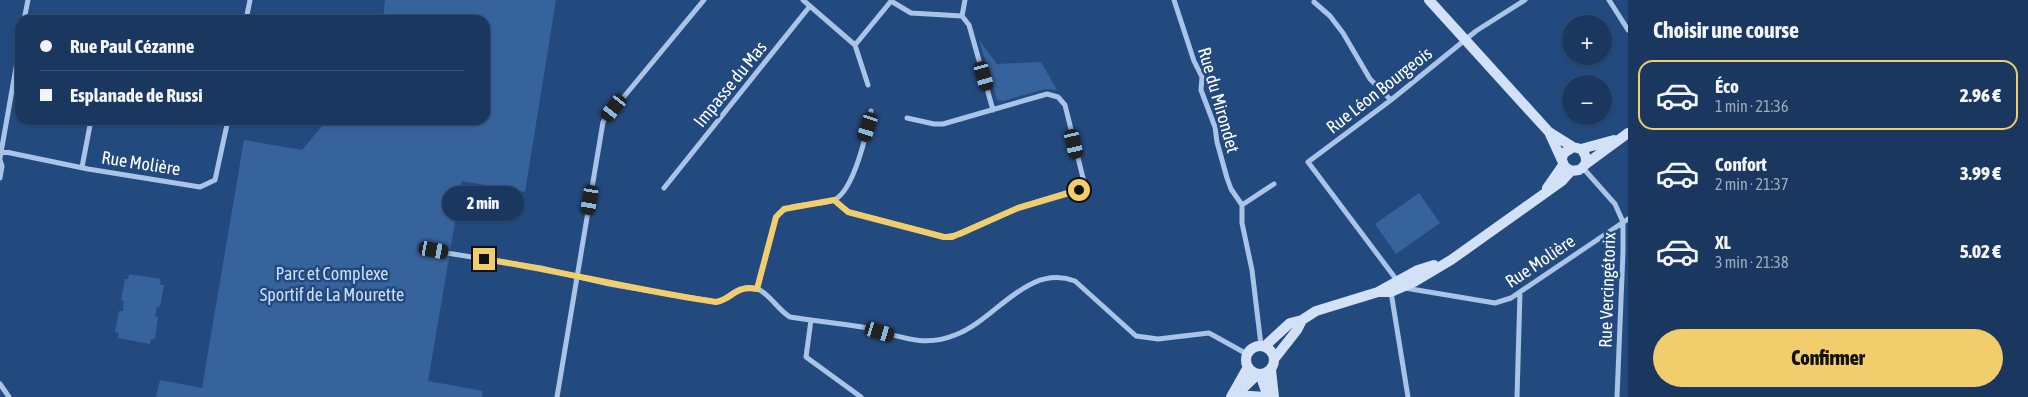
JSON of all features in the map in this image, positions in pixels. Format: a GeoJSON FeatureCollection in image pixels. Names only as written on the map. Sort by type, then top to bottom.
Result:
{"type":"FeatureCollection","features":[{"type":"Feature","properties":{"kind":"main road"},"geometry":{"type":"LineString","coordinates":[[1429,0],[1549,132],[1565,165],[1579,170],[1625,135]]}},
{"type":"Feature","properties":{"kind":"main road"},"geometry":{"type":"LineString","coordinates":[[1549,132],[1585,153],[1584,166]]}},
{"type":"Feature","properties":{"kind":"main road"},"geometry":{"type":"LineString","coordinates":[[1378,292],[1391,292],[1418,270],[1452,260],[1541,197],[1565,165],[1564,153],[1625,135]]}},
{"type":"Feature","properties":{"kind":"main road"},"geometry":{"type":"LineString","coordinates":[[1234,396],[1266,397],[1259,374],[1248,367],[1246,363],[1247,354],[1253,348],[1263,346],[1290,323],[1302,320],[1316,311],[1399,284]]}},
{"type":"Feature","properties":{"kind":"main road"},"geometry":{"type":"LineString","coordinates":[[1274,397],[1271,370],[1275,358],[1297,330],[1302,320]]}},
{"type":"Feature","properties":{"kind":"main road"},"geometry":{"type":"LineString","coordinates":[[1263,346],[1272,351],[1275,358]]}},
{"type":"Feature","properties":{"kind":"main road"},"geometry":{"type":"LineString","coordinates":[[1234,396],[1248,367]]}},
{"type":"Feature","properties":{"kind":"main road"},"geometry":{"type":"LineString","coordinates":[[1234,396],[1259,374],[1271,370]]}},
{"type":"Feature","properties":{"kind":"street"},"geometry":{"type":"LineString","coordinates":[[25,15],[28,0]]}},
{"type":"Feature","properties":{"kind":"street"},"geometry":{"type":"LineString","coordinates":[[247,15],[250,0]]}},
{"type":"Feature","properties":{"kind":"street"},"geometry":{"type":"LineString","coordinates":[[557,397],[604,122],[704,0]]}},
{"type":"Feature","properties":{"kind":"street"},"geometry":{"type":"LineString","coordinates":[[803,0],[855,45],[868,85]]}},
{"type":"Feature","properties":{"kind":"street"},"geometry":{"type":"LineString","coordinates":[[962,16],[965,0]]}},
{"type":"Feature","properties":{"kind":"street","name":"Rue du Mirondet"},"geometry":{"type":"LineString","coordinates":[[1174,0],[1194,61],[1202,77],[1202,90],[1216,127],[1217,142],[1227,178],[1242,205],[1241,216],[1252,270],[1263,346]]}},
{"type":"Feature","properties":{"kind":"street","name":"Rue Léon Bourgeois"},"geometry":{"type":"LineString","coordinates":[[1399,284],[1308,162],[1391,100],[1466,39],[1525,0]]}},
{"type":"Feature","properties":{"kind":"street"},"geometry":{"type":"LineString","coordinates":[[1609,0],[1628,30]]}},
{"type":"Feature","properties":{"kind":"street"},"geometry":{"type":"LineString","coordinates":[[855,45],[891,1],[911,12],[962,16],[969,25],[993,110]]}},
{"type":"Feature","properties":{"kind":"street"},"geometry":{"type":"LineString","coordinates":[[1314,2],[1330,16],[1343,33],[1370,79],[1391,100]]}},
{"type":"Feature","properties":{"kind":"street","name":"Impasse du Mas"},"geometry":{"type":"LineString","coordinates":[[664,188],[810,6]]}},
{"type":"Feature","properties":{"kind":"street"},"geometry":{"type":"LineString","coordinates":[[0,178],[2,166],[0,159],[1,151],[15,73]]}},
{"type":"Feature","properties":{"kind":"street"},"geometry":{"type":"LineString","coordinates":[[834,200],[848,212],[944,237],[961,234],[1018,208],[1079,190],[1084,182],[1065,105],[1058,97],[1047,94],[943,124],[907,118]]}},
{"type":"Feature","properties":{"kind":"street"},"geometry":{"type":"LineString","coordinates":[[757,289],[778,212],[784,209],[834,200],[845,192],[868,127],[871,111]]}},
{"type":"Feature","properties":{"kind":"street"},"geometry":{"type":"LineString","coordinates":[[82,167],[90,125]]}},
{"type":"Feature","properties":{"kind":"street","name":"Rue Molière"},"geometry":{"type":"LineString","coordinates":[[1,151],[200,187],[215,180],[227,125]]}},
{"type":"Feature","properties":{"kind":"street","name":"Rue Vercingétorix"},"geometry":{"type":"LineString","coordinates":[[1584,166],[1615,204],[1626,222],[1617,397]]}},
{"type":"Feature","properties":{"kind":"street"},"geometry":{"type":"LineString","coordinates":[[1242,205],[1274,184]]}},
{"type":"Feature","properties":{"kind":"street","name":"Rue Molière"},"geometry":{"type":"LineString","coordinates":[[1399,284],[1496,303],[1503,302],[1626,222]]}},
{"type":"Feature","properties":{"kind":"street"},"geometry":{"type":"LineString","coordinates":[[434,250],[541,268],[577,278],[716,302],[722,301],[740,289],[748,287],[757,289],[770,298],[781,312],[790,317],[863,327],[896,337],[929,342],[955,336],[972,327],[1007,299],[1032,284],[1050,277],[1065,277],[1076,281],[1136,336],[1158,339],[1209,333],[1247,354]]}},
{"type":"Feature","properties":{"kind":"street"},"geometry":{"type":"LineString","coordinates":[[1391,292],[1408,397]]}},
{"type":"Feature","properties":{"kind":"street"},"geometry":{"type":"LineString","coordinates":[[1517,397],[1520,292]]}},
{"type":"Feature","properties":{"kind":"street"},"geometry":{"type":"LineString","coordinates":[[811,320],[806,357],[861,397]]}},
{"type":"Feature","properties":{"kind":"street"},"geometry":{"type":"LineString","coordinates":[[1621,322],[1628,323]]}},
{"type":"Feature","properties":{"kind":"street"},"geometry":{"type":"LineString","coordinates":[[0,384],[9,397]]}},
{"type":"Feature","properties":{"kind":"green space","name":"Parc et Complexe Sportif de La Mourette"},"geometry":{"type":"Polygon","coordinates":[[[385,0],[556,0],[525,192],[462,181],[428,381],[483,391],[482,397],[156,397],[160,380],[202,388],[244,140],[302,150],[323,125],[490,125],[490,15],[384,15],[385,0]]]}},
{"type":"Feature","properties":{"kind":"green space"},"geometry":{"type":"Polygon","coordinates":[[[979,40],[997,64],[1041,62],[1057,90],[1045,89],[1003,101],[997,100],[979,40]]]}},
{"type":"Feature","properties":{"kind":"green space"},"geometry":{"type":"Polygon","coordinates":[[[1419,193],[1440,223],[1396,254],[1375,224],[1419,193]]]}},
{"type":"Feature","properties":{"kind":"green space"},"geometry":{"type":"Polygon","coordinates":[[[129,274],[161,279],[160,285],[164,285],[160,307],[157,306],[155,316],[158,317],[155,339],[151,339],[150,344],[118,338],[119,333],[115,332],[119,311],[123,311],[124,301],[121,300],[125,279],[128,279],[129,274]]]}},
{"type":"Feature","properties":{"kind":"route"},"geometry":{"type":"LineString","coordinates":[[484,259],[541,268],[609,284],[716,302],[728,298],[733,292],[740,289],[748,287],[757,289],[776,217],[778,212],[784,209],[834,200],[848,212],[944,237],[952,237],[1018,208],[1079,190]]}}]}
